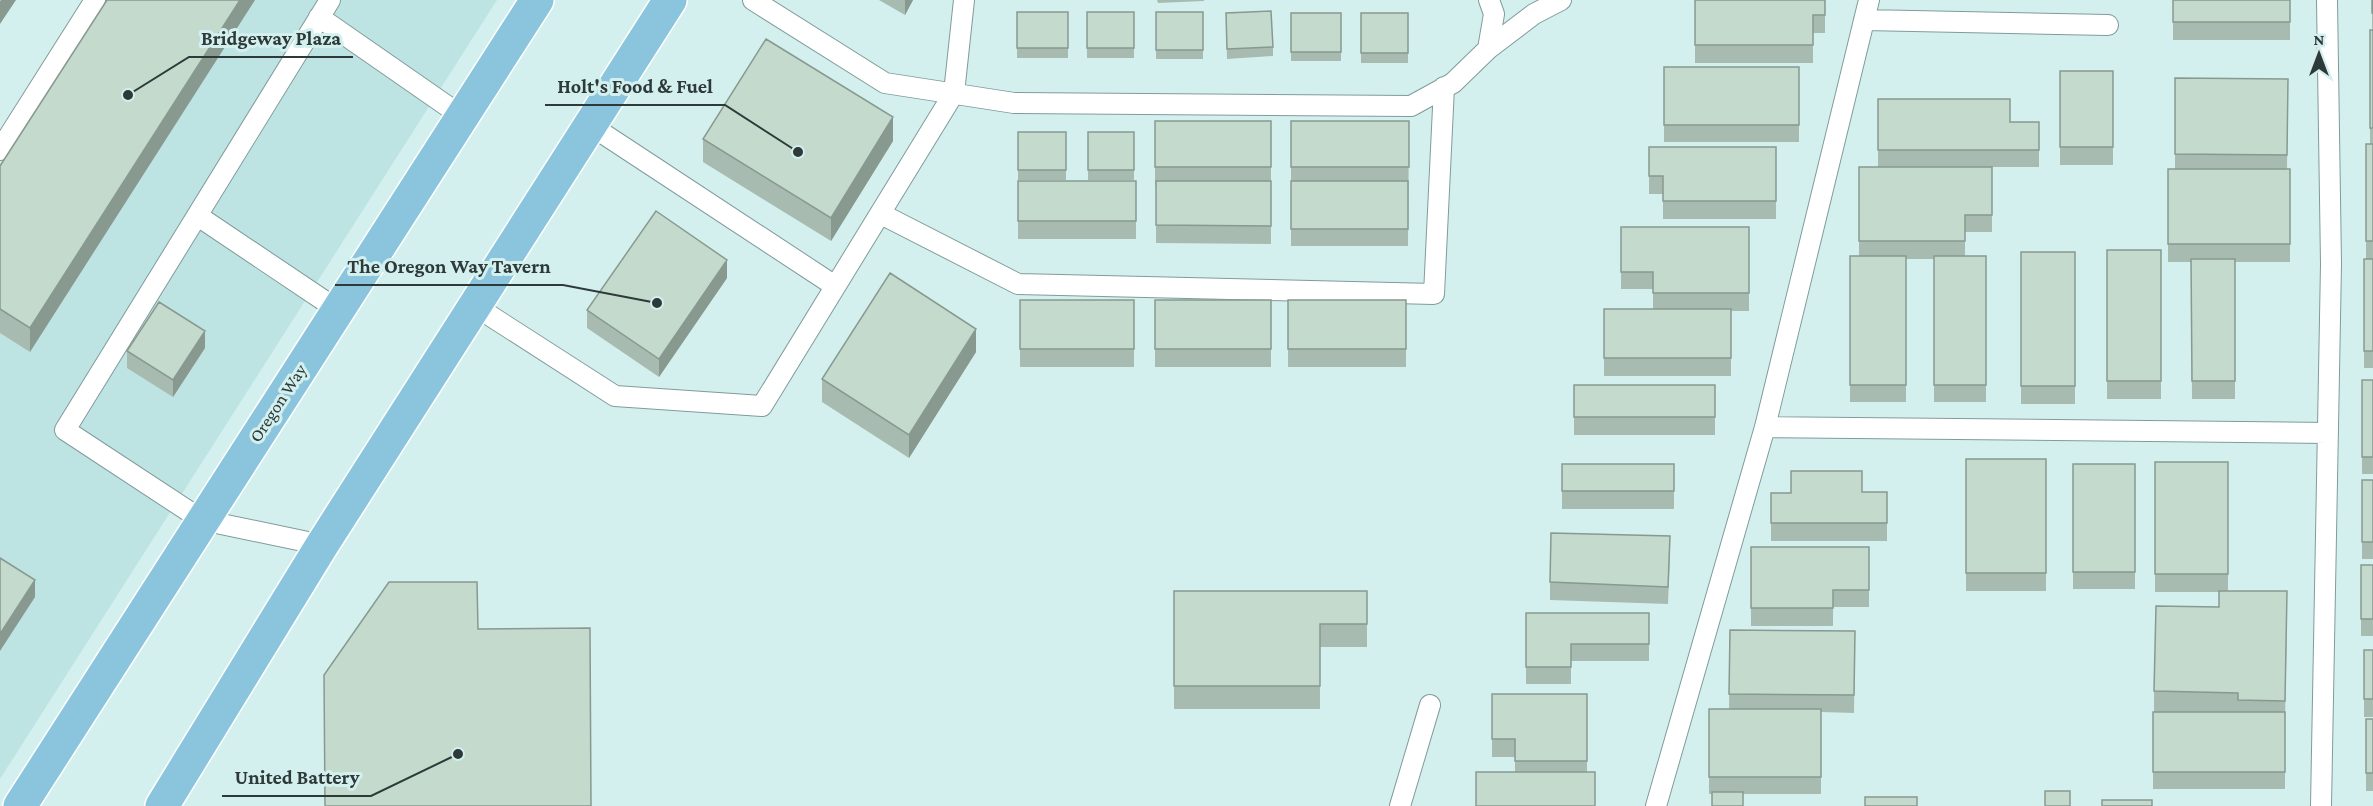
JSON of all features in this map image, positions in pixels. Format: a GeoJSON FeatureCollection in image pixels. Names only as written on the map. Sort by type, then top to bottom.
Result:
{"type":"FeatureCollection","features":[{"type":"Feature","properties":{"kind":"main road","name":"Oregon Way"},"geometry":{"type":"LineString","coordinates":[[20,806],[537,0]]}},
{"type":"Feature","properties":{"kind":"main road"},"geometry":{"type":"LineString","coordinates":[[162,806],[322,545],[670,0]]}},
{"type":"Feature","properties":{"kind":"lane"},"geometry":{"type":"LineString","coordinates":[[0,150],[95,0]]}},
{"type":"Feature","properties":{"kind":"lane"},"geometry":{"type":"LineString","coordinates":[[322,545],[202,520],[65,430],[330,0]]}},
{"type":"Feature","properties":{"kind":"lane"},"geometry":{"type":"LineString","coordinates":[[753,0],[885,83],[1014,104],[1411,106],[1453,83],[1488,49],[1534,14],[1561,0]]}},
{"type":"Feature","properties":{"kind":"lane"},"geometry":{"type":"LineString","coordinates":[[475,306],[615,396],[762,406],[954,93],[964,0]]}},
{"type":"Feature","properties":{"kind":"lane"},"geometry":{"type":"LineString","coordinates":[[1488,49],[1494,14],[1489,0]]}},
{"type":"Feature","properties":{"kind":"lane"},"geometry":{"type":"LineString","coordinates":[[1656,806],[1765,427],[1869,0]]}},
{"type":"Feature","properties":{"kind":"lane"},"geometry":{"type":"LineString","coordinates":[[2321,806],[2331,264],[2327,0]]}},
{"type":"Feature","properties":{"kind":"lane"},"geometry":{"type":"LineString","coordinates":[[320,17],[463,117]]}},
{"type":"Feature","properties":{"kind":"lane"},"geometry":{"type":"LineString","coordinates":[[1864,20],[2108,25]]}},
{"type":"Feature","properties":{"kind":"lane"},"geometry":{"type":"LineString","coordinates":[[880,214],[1018,284],[1434,294],[1444,87]]}},
{"type":"Feature","properties":{"kind":"lane"},"geometry":{"type":"LineString","coordinates":[[590,125],[836,286]]}},
{"type":"Feature","properties":{"kind":"lane"},"geometry":{"type":"LineString","coordinates":[[198,216],[339,310]]}},
{"type":"Feature","properties":{"kind":"lane"},"geometry":{"type":"LineString","coordinates":[[1765,427],[2328,433]]}},
{"type":"Feature","properties":{"kind":"lane"},"geometry":{"type":"LineString","coordinates":[[1400,806],[1430,705]]}},
{"type":"Feature","properties":{"kind":"shaded area"},"geometry":{"type":"Polygon","coordinates":[[[110,0],[497,0],[0,779],[0,174],[110,0]]]}},
{"type":"Feature","properties":{"kind":"building"},"geometry":{"type":"Polygon","coordinates":[[[107,0],[240,0],[30,328],[0,309],[0,166],[107,0]]]}},
{"type":"Feature","properties":{"kind":"building"},"geometry":{"type":"Polygon","coordinates":[[[1695,0],[1825,0],[1825,15],[1813,15],[1813,45],[1695,45],[1695,0]]]}},
{"type":"Feature","properties":{"kind":"building"},"geometry":{"type":"Polygon","coordinates":[[[2173,0],[2290,0],[2290,22],[2173,22],[2173,0]]]}},
{"type":"Feature","properties":{"kind":"building"},"geometry":{"type":"Polygon","coordinates":[[[1271,11],[1273,47],[1227,49],[1226,13],[1271,11]]]}},
{"type":"Feature","properties":{"kind":"building"},"geometry":{"type":"Polygon","coordinates":[[[1017,12],[1068,12],[1068,48],[1017,48],[1017,12]]]}},
{"type":"Feature","properties":{"kind":"building"},"geometry":{"type":"Polygon","coordinates":[[[1087,12],[1134,12],[1134,48],[1087,48],[1087,12]]]}},
{"type":"Feature","properties":{"kind":"building"},"geometry":{"type":"Polygon","coordinates":[[[1156,12],[1203,12],[1203,50],[1156,50],[1156,12]]]}},
{"type":"Feature","properties":{"kind":"building"},"geometry":{"type":"Polygon","coordinates":[[[1291,13],[1341,13],[1341,52],[1291,52],[1291,13]]]}},
{"type":"Feature","properties":{"kind":"building"},"geometry":{"type":"Polygon","coordinates":[[[1361,13],[1408,13],[1408,53],[1361,53],[1361,13]]]}},
{"type":"Feature","properties":{"kind":"building"},"geometry":{"type":"Polygon","coordinates":[[[2370,30],[2373,30],[2373,128],[2370,128],[2370,30]]]}},
{"type":"Feature","properties":{"kind":"building"},"geometry":{"type":"Polygon","coordinates":[[[766,39],[893,117],[831,218],[703,139],[766,39]]]}},
{"type":"Feature","properties":{"kind":"building"},"geometry":{"type":"Polygon","coordinates":[[[1664,67],[1799,67],[1799,125],[1664,125],[1664,67]]]}},
{"type":"Feature","properties":{"kind":"building"},"geometry":{"type":"Polygon","coordinates":[[[2060,71],[2113,71],[2113,147],[2060,147],[2060,71]]]}},
{"type":"Feature","properties":{"kind":"building"},"geometry":{"type":"Polygon","coordinates":[[[2175,78],[2288,79],[2287,155],[2175,154],[2175,78]]]}},
{"type":"Feature","properties":{"kind":"building"},"geometry":{"type":"Polygon","coordinates":[[[1878,99],[2010,99],[2010,122],[2039,122],[2039,150],[1878,150],[1878,99]]]}},
{"type":"Feature","properties":{"kind":"building"},"geometry":{"type":"Polygon","coordinates":[[[1155,121],[1271,121],[1271,167],[1155,167],[1155,121]]]}},
{"type":"Feature","properties":{"kind":"building"},"geometry":{"type":"Polygon","coordinates":[[[1291,121],[1409,121],[1409,167],[1291,167],[1291,121]]]}},
{"type":"Feature","properties":{"kind":"building"},"geometry":{"type":"Polygon","coordinates":[[[1018,132],[1066,132],[1066,170],[1018,170],[1018,132]]]}},
{"type":"Feature","properties":{"kind":"building"},"geometry":{"type":"Polygon","coordinates":[[[1088,132],[1134,132],[1134,170],[1088,170],[1088,132]]]}},
{"type":"Feature","properties":{"kind":"building"},"geometry":{"type":"Polygon","coordinates":[[[2366,144],[2373,144],[2373,241],[2366,241],[2366,144]]]}},
{"type":"Feature","properties":{"kind":"building"},"geometry":{"type":"Polygon","coordinates":[[[1649,147],[1776,147],[1776,201],[1663,201],[1663,176],[1649,176],[1649,147]]]}},
{"type":"Feature","properties":{"kind":"building"},"geometry":{"type":"Polygon","coordinates":[[[1859,167],[1992,167],[1992,215],[1965,215],[1965,241],[1859,241],[1859,167]]]}},
{"type":"Feature","properties":{"kind":"building"},"geometry":{"type":"Polygon","coordinates":[[[2168,169],[2290,169],[2290,244],[2168,244],[2168,169]]]}},
{"type":"Feature","properties":{"kind":"building"},"geometry":{"type":"Polygon","coordinates":[[[1018,181],[1136,181],[1136,221],[1018,221],[1018,181]]]}},
{"type":"Feature","properties":{"kind":"building"},"geometry":{"type":"Polygon","coordinates":[[[1156,181],[1271,181],[1271,226],[1156,225],[1156,181]]]}},
{"type":"Feature","properties":{"kind":"building"},"geometry":{"type":"Polygon","coordinates":[[[1291,181],[1408,181],[1408,229],[1291,229],[1291,181]]]}},
{"type":"Feature","properties":{"kind":"building"},"geometry":{"type":"Polygon","coordinates":[[[656,211],[727,260],[659,359],[587,310],[656,211]]]}},
{"type":"Feature","properties":{"kind":"building"},"geometry":{"type":"Polygon","coordinates":[[[1621,227],[1749,227],[1749,293],[1653,293],[1653,272],[1621,272],[1621,227]]]}},
{"type":"Feature","properties":{"kind":"building"},"geometry":{"type":"Polygon","coordinates":[[[2107,250],[2161,250],[2161,381],[2107,381],[2107,250]]]}},
{"type":"Feature","properties":{"kind":"building"},"geometry":{"type":"Polygon","coordinates":[[[2021,252],[2075,252],[2075,386],[2021,386],[2021,252]]]}},
{"type":"Feature","properties":{"kind":"building"},"geometry":{"type":"Polygon","coordinates":[[[1850,256],[1906,256],[1906,385],[1850,385],[1850,256]]]}},
{"type":"Feature","properties":{"kind":"building"},"geometry":{"type":"Polygon","coordinates":[[[1934,256],[1986,256],[1986,385],[1934,385],[1934,256]]]}},
{"type":"Feature","properties":{"kind":"building"},"geometry":{"type":"Polygon","coordinates":[[[2191,259],[2235,259],[2235,381],[2192,381],[2191,259]]]}},
{"type":"Feature","properties":{"kind":"building"},"geometry":{"type":"Polygon","coordinates":[[[2364,259],[2373,259],[2373,351],[2364,351],[2364,259]]]}},
{"type":"Feature","properties":{"kind":"building"},"geometry":{"type":"Polygon","coordinates":[[[890,273],[976,329],[909,435],[822,379],[890,273]]]}},
{"type":"Feature","properties":{"kind":"building"},"geometry":{"type":"Polygon","coordinates":[[[1020,300],[1134,300],[1134,349],[1020,349],[1020,300]]]}},
{"type":"Feature","properties":{"kind":"building"},"geometry":{"type":"Polygon","coordinates":[[[1155,300],[1271,300],[1271,349],[1155,349],[1155,300]]]}},
{"type":"Feature","properties":{"kind":"building"},"geometry":{"type":"Polygon","coordinates":[[[1288,300],[1406,300],[1406,349],[1288,349],[1288,300]]]}},
{"type":"Feature","properties":{"kind":"building"},"geometry":{"type":"Polygon","coordinates":[[[159,302],[205,331],[173,380],[127,351],[159,302]]]}},
{"type":"Feature","properties":{"kind":"building"},"geometry":{"type":"Polygon","coordinates":[[[1604,309],[1731,309],[1731,358],[1604,358],[1604,309]]]}},
{"type":"Feature","properties":{"kind":"building"},"geometry":{"type":"Polygon","coordinates":[[[2362,380],[2373,380],[2373,457],[2362,457],[2362,380]]]}},
{"type":"Feature","properties":{"kind":"building"},"geometry":{"type":"Polygon","coordinates":[[[1574,385],[1715,385],[1715,417],[1574,417],[1574,385]]]}},
{"type":"Feature","properties":{"kind":"building"},"geometry":{"type":"Polygon","coordinates":[[[1966,459],[2046,459],[2046,573],[1966,573],[1966,459]]]}},
{"type":"Feature","properties":{"kind":"building"},"geometry":{"type":"Polygon","coordinates":[[[2155,462],[2228,462],[2228,574],[2155,574],[2155,462]]]}},
{"type":"Feature","properties":{"kind":"building"},"geometry":{"type":"Polygon","coordinates":[[[1562,464],[1674,464],[1674,491],[1562,491],[1562,464]]]}},
{"type":"Feature","properties":{"kind":"building"},"geometry":{"type":"Polygon","coordinates":[[[2073,464],[2135,464],[2135,572],[2073,572],[2073,464]]]}},
{"type":"Feature","properties":{"kind":"building"},"geometry":{"type":"Polygon","coordinates":[[[1791,471],[1862,471],[1862,492],[1887,492],[1887,523],[1771,523],[1771,493],[1791,493],[1791,471]]]}},
{"type":"Feature","properties":{"kind":"building"},"geometry":{"type":"Polygon","coordinates":[[[2362,480],[2373,480],[2373,542],[2362,542],[2362,480]]]}},
{"type":"Feature","properties":{"kind":"building"},"geometry":{"type":"Polygon","coordinates":[[[1551,533],[1670,536],[1668,587],[1550,582],[1551,533]]]}},
{"type":"Feature","properties":{"kind":"building"},"geometry":{"type":"Polygon","coordinates":[[[1751,547],[1869,547],[1869,590],[1833,590],[1833,608],[1751,608],[1751,547]]]}},
{"type":"Feature","properties":{"kind":"building"},"geometry":{"type":"Polygon","coordinates":[[[0,558],[35,580],[0,634],[0,558]]]}},
{"type":"Feature","properties":{"kind":"building"},"geometry":{"type":"Polygon","coordinates":[[[2361,565],[2373,565],[2373,619],[2361,619],[2361,565]]]}},
{"type":"Feature","properties":{"kind":"building"},"geometry":{"type":"Polygon","coordinates":[[[389,582],[477,582],[478,629],[590,628],[591,806],[325,806],[324,675],[389,582]]]}},
{"type":"Feature","properties":{"kind":"building"},"geometry":{"type":"Polygon","coordinates":[[[1174,591],[1367,591],[1367,624],[1320,624],[1320,686],[1174,686],[1174,591]]]}},
{"type":"Feature","properties":{"kind":"building"},"geometry":{"type":"Polygon","coordinates":[[[2219,591],[2287,591],[2285,701],[2238,700],[2238,693],[2154,691],[2156,606],[2219,607],[2219,591]]]}},
{"type":"Feature","properties":{"kind":"building"},"geometry":{"type":"Polygon","coordinates":[[[1526,613],[1649,613],[1649,644],[1571,644],[1571,667],[1526,667],[1526,613]]]}},
{"type":"Feature","properties":{"kind":"building"},"geometry":{"type":"Polygon","coordinates":[[[1730,630],[1855,631],[1854,695],[1729,694],[1730,630]]]}},
{"type":"Feature","properties":{"kind":"building"},"geometry":{"type":"Polygon","coordinates":[[[2364,650],[2373,650],[2373,699],[2364,699],[2364,650]]]}},
{"type":"Feature","properties":{"kind":"building"},"geometry":{"type":"Polygon","coordinates":[[[1492,694],[1587,694],[1587,761],[1515,761],[1515,739],[1492,739],[1492,694]]]}},
{"type":"Feature","properties":{"kind":"building"},"geometry":{"type":"Polygon","coordinates":[[[1709,709],[1821,709],[1821,777],[1709,777],[1709,709]]]}},
{"type":"Feature","properties":{"kind":"building"},"geometry":{"type":"Polygon","coordinates":[[[2153,712],[2285,712],[2285,772],[2153,772],[2153,712]]]}},
{"type":"Feature","properties":{"kind":"building"},"geometry":{"type":"Polygon","coordinates":[[[2366,719],[2373,719],[2373,773],[2366,773],[2366,719]]]}},
{"type":"Feature","properties":{"kind":"building"},"geometry":{"type":"Polygon","coordinates":[[[1476,772],[1595,772],[1595,806],[1476,806],[1476,772]]]}},
{"type":"Feature","properties":{"kind":"building"},"geometry":{"type":"Polygon","coordinates":[[[2045,791],[2070,791],[2070,806],[2045,806],[2045,791]]]}},
{"type":"Feature","properties":{"kind":"building"},"geometry":{"type":"Polygon","coordinates":[[[1712,792],[1743,792],[1743,806],[1712,806],[1712,792]]]}},
{"type":"Feature","properties":{"kind":"building"},"geometry":{"type":"Polygon","coordinates":[[[1865,797],[1917,797],[1917,806],[1865,806],[1865,797]]]}},
{"type":"Feature","properties":{"kind":"building"},"geometry":{"type":"Polygon","coordinates":[[[2102,800],[2152,800],[2152,806],[2102,806],[2102,800]]]}},
{"type":"Feature","properties":{"kind":"place","name":"Bridgeway Plaza"},"geometry":{"type":"Point","coordinates":[128,95]}},
{"type":"Feature","properties":{"kind":"place","name":"Holt's Food & Fuel"},"geometry":{"type":"Point","coordinates":[798,152]}},
{"type":"Feature","properties":{"kind":"place","name":"The Oregon Way Tavern"},"geometry":{"type":"Point","coordinates":[657,303]}},
{"type":"Feature","properties":{"kind":"place","name":"United Battery"},"geometry":{"type":"Point","coordinates":[458,754]}}]}
